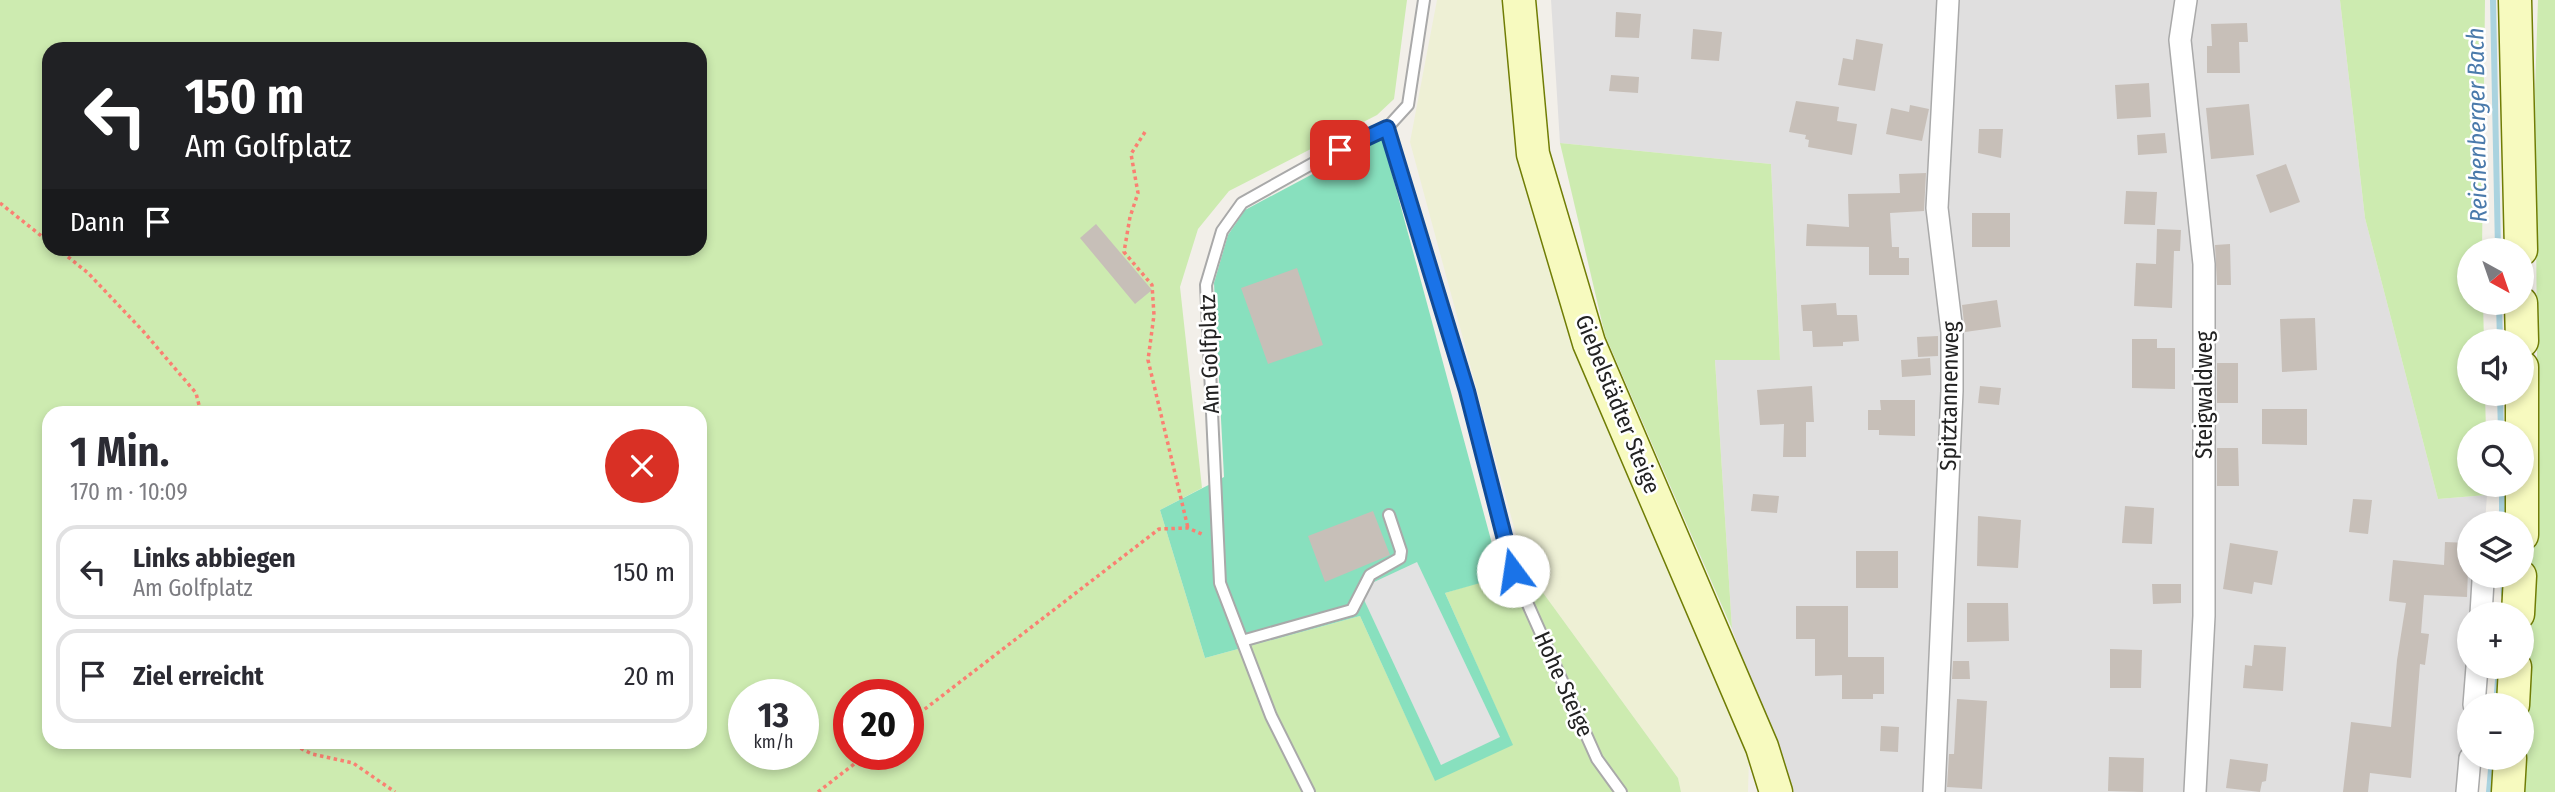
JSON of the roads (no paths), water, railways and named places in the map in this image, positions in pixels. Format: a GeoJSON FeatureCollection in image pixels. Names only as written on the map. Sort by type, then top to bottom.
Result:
{"type":"FeatureCollection","features":[{"type":"Feature","properties":{"kind":"main road","name":"Giebelstädter Steige"},"geometry":{"type":"LineString","coordinates":[[1519,0],[1533,154],[1589,343],[1762,747],[1776,792]]}},
{"type":"Feature","properties":{"kind":"main road"},"geometry":{"type":"LineString","coordinates":[[2515,0],[2521,238]]}},
{"type":"Feature","properties":{"kind":"main road"},"geometry":{"type":"LineString","coordinates":[[2522,406],[2522,511]]}},
{"type":"Feature","properties":{"kind":"main road"},"geometry":{"type":"LineString","coordinates":[[2508,792],[2509,770]]}},
{"type":"Feature","properties":{"kind":"street","name":"Spitztannenweg"},"geometry":{"type":"LineString","coordinates":[[1934,792],[1952,391],[1952,332],[1937,208],[1948,0]]}},
{"type":"Feature","properties":{"kind":"street","name":"Steigwaldweg"},"geometry":{"type":"LineString","coordinates":[[2186,0],[2180,40],[2204,264],[2204,616],[2195,792]]}},
{"type":"Feature","properties":{"kind":"street"},"geometry":{"type":"LineString","coordinates":[[2467,792],[2469,770]]}},
{"type":"Feature","properties":{"kind":"lane","name":"Am Golfplatz"},"geometry":{"type":"LineString","coordinates":[[1309,792],[1271,716],[1220,583],[1206,285],[1222,231],[1242,203],[1317,161],[1387,128],[1408,105],[1424,0]]}},
{"type":"Feature","properties":{"kind":"lane","name":"Hohe Steige"},"geometry":{"type":"LineString","coordinates":[[1387,128],[1467,391],[1513,571],[1597,759],[1621,792]]}},
{"type":"Feature","properties":{"kind":"lane"},"geometry":{"type":"LineString","coordinates":[[1242,641],[1353,610],[1370,575],[1400,558],[1401,551],[1389,516]]}},
{"type":"Feature","properties":{"kind":"waterway","name":"Reichenberger Bach"},"geometry":{"type":"LineString","coordinates":[[2493,0],[2498,238]]}},
{"type":"Feature","properties":{"kind":"waterway","name":"Reichenberger Bach"},"geometry":{"type":"LineString","coordinates":[[2499,315],[2500,329]]}},
{"type":"Feature","properties":{"kind":"waterway","name":"Reichenberger Bach"},"geometry":{"type":"LineString","coordinates":[[2500,406],[2501,420]]}},
{"type":"Feature","properties":{"kind":"waterway","name":"Reichenberger Bach"},"geometry":{"type":"LineString","coordinates":[[2502,497],[2502,511]]}},
{"type":"Feature","properties":{"kind":"waterway","name":"Reichenberger Bach"},"geometry":{"type":"LineString","coordinates":[[2504,588],[2504,595]]}},
{"type":"Feature","properties":{"kind":"waterway","name":"Reichenberger Bach"},"geometry":{"type":"LineString","coordinates":[[2497,693],[2498,679]]}},
{"type":"Feature","properties":{"kind":"waterway","name":"Reichenberger Bach"},"geometry":{"type":"LineString","coordinates":[[2489,792],[2491,770]]}}]}
